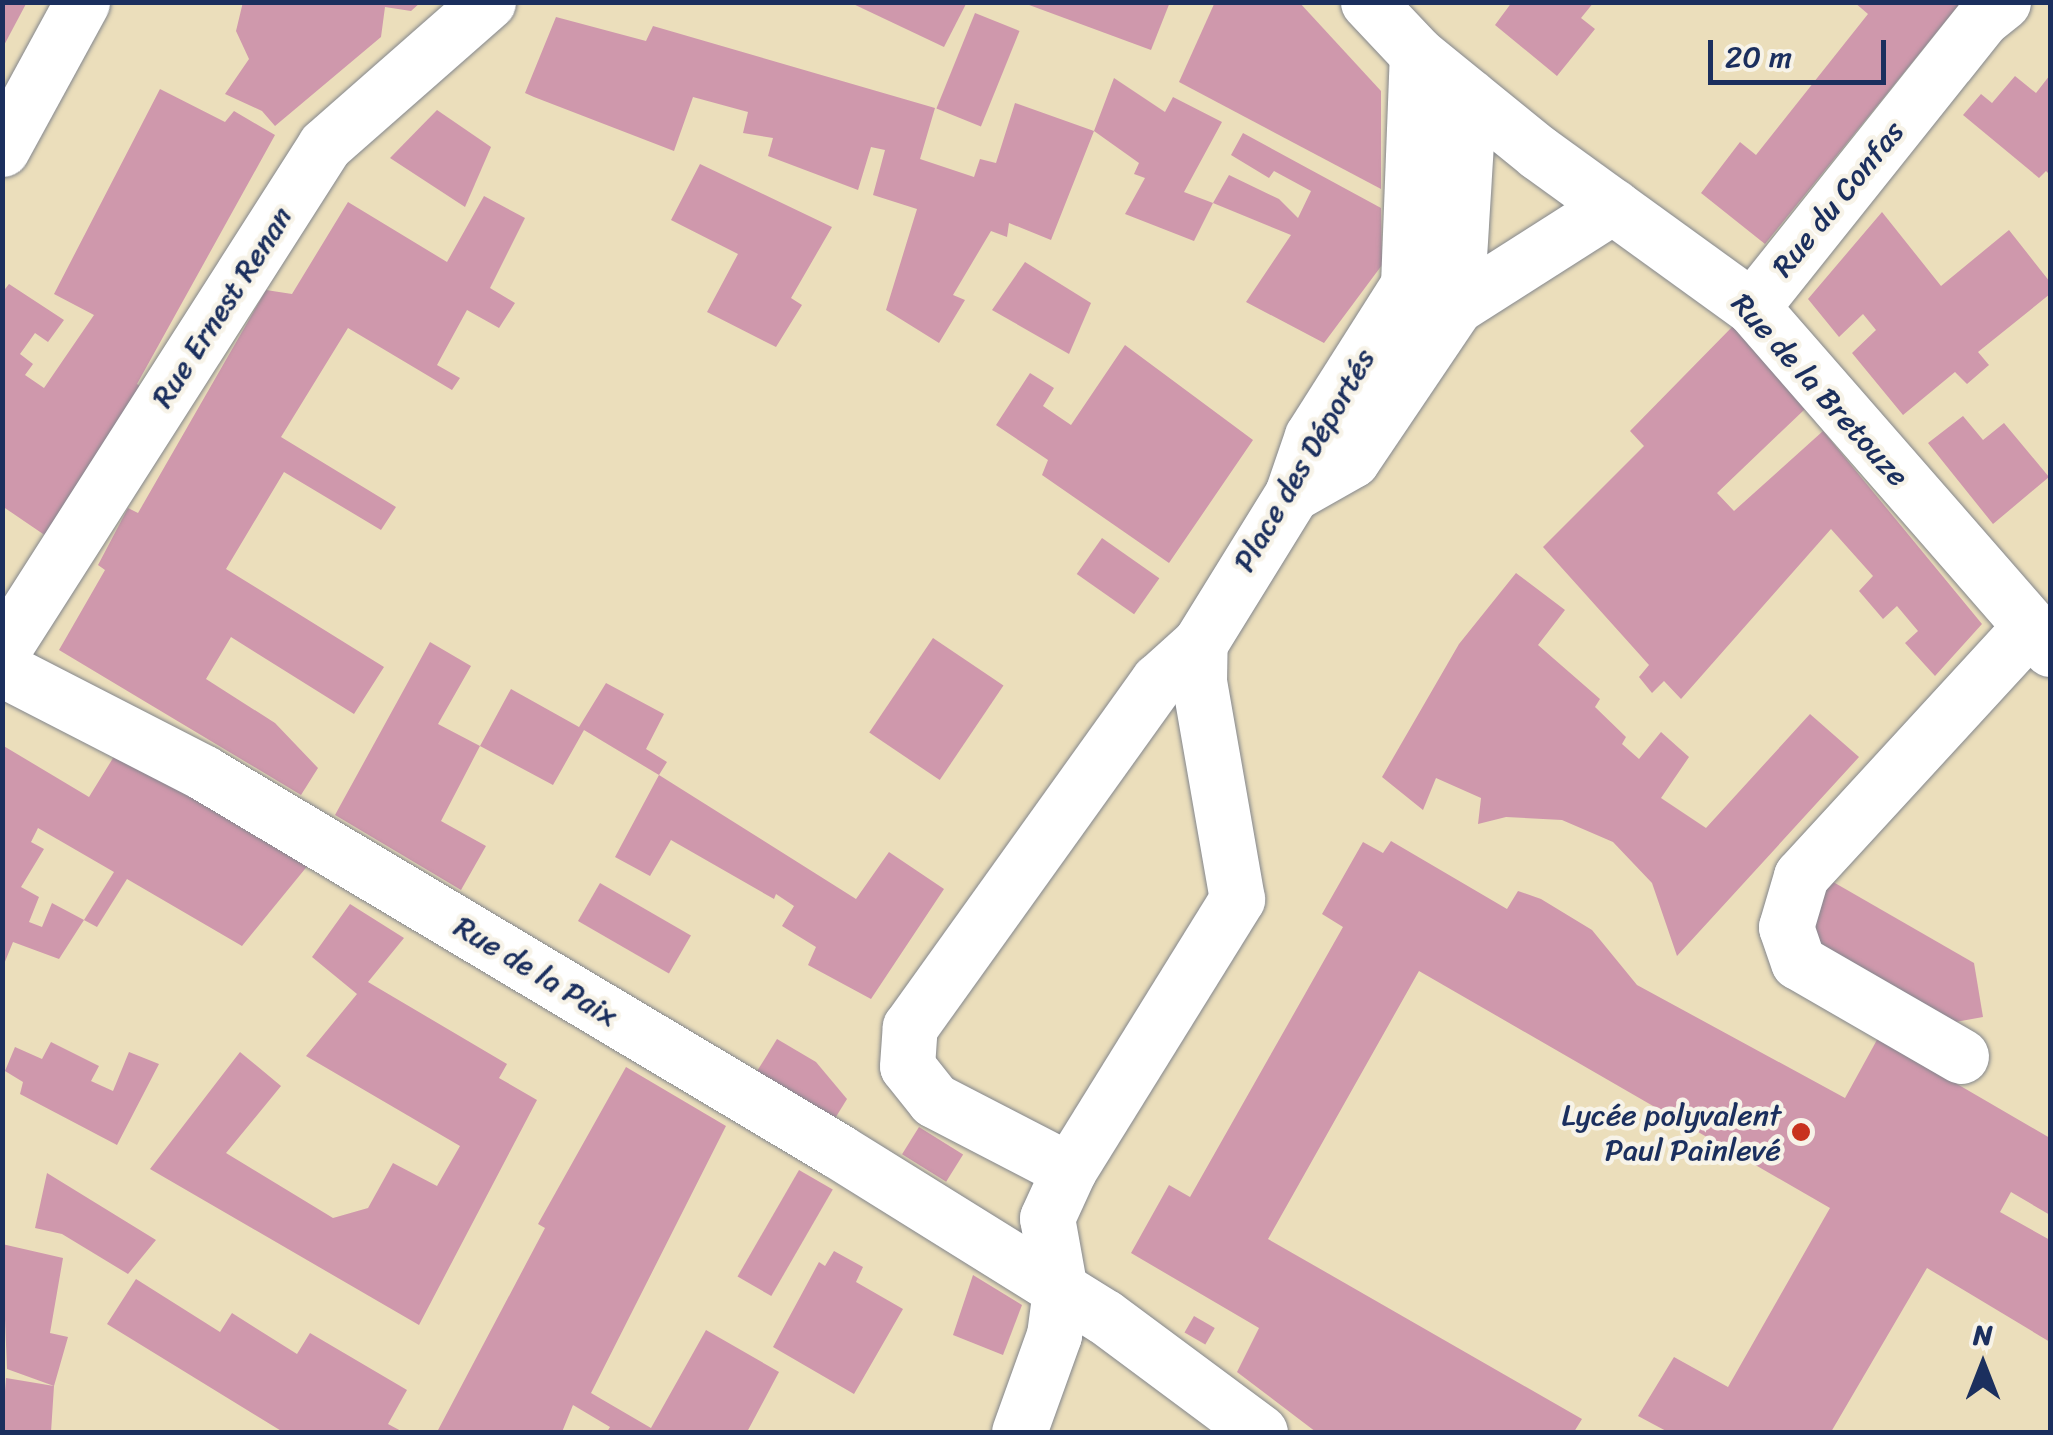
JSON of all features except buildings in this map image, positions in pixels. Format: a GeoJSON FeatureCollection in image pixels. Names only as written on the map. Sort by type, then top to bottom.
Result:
{"type":"FeatureCollection","features":[{"type":"Feature","properties":{"kind":"street"},"geometry":{"type":"LineString","coordinates":[[2,148],[82,2]]}},
{"type":"Feature","properties":{"kind":"street","name":"Rue Ernest Renan"},"geometry":{"type":"LineString","coordinates":[[2,650],[325,145],[488,2]]}},
{"type":"Feature","properties":{"kind":"street","name":"Rue de la Bretouze"},"geometry":{"type":"LineString","coordinates":[[1368,2],[1417,54],[1468,96],[1752,306],[2040,638]]}},
{"type":"Feature","properties":{"kind":"street","name":"Rue du Confas"},"geometry":{"type":"LineString","coordinates":[[1752,306],[1982,19],[2003,2]]}},
{"type":"Feature","properties":{"kind":"street","name":"Place des Déportés"},"geometry":{"type":"LineString","coordinates":[[1069,1170],[934,1100],[908,1066],[910,1027],[1158,681],[1200,644],[1292,494],[1312,436],[1408,285],[1417,54]]}},
{"type":"Feature","properties":{"kind":"street"},"geometry":{"type":"LineString","coordinates":[[1456,306],[1468,96]]}},
{"type":"Feature","properties":{"kind":"street"},"geometry":{"type":"LineString","coordinates":[[1292,494],[1352,460],[1456,306],[1613,206]]}},
{"type":"Feature","properties":{"kind":"street"},"geometry":{"type":"LineString","coordinates":[[1961,1056],[1798,962],[1786,927],[1801,876],[2040,638]]}},
{"type":"Feature","properties":{"kind":"street"},"geometry":{"type":"LineString","coordinates":[[1019,1432],[1054,1335],[1060,1290],[1047,1218],[1069,1170],[1237,899],[1199,682],[1200,644]]}},
{"type":"Feature","properties":{"kind":"street","name":"Rue de la Paix"},"geometry":{"type":"LineString","coordinates":[[2,669],[204,772],[1060,1290],[1260,1432]]}},
{"type":"Feature","properties":{"kind":"place","name":"Lycée polyvalent Paul Painlevé"},"geometry":{"type":"Point","coordinates":[1801,1132]}}]}
